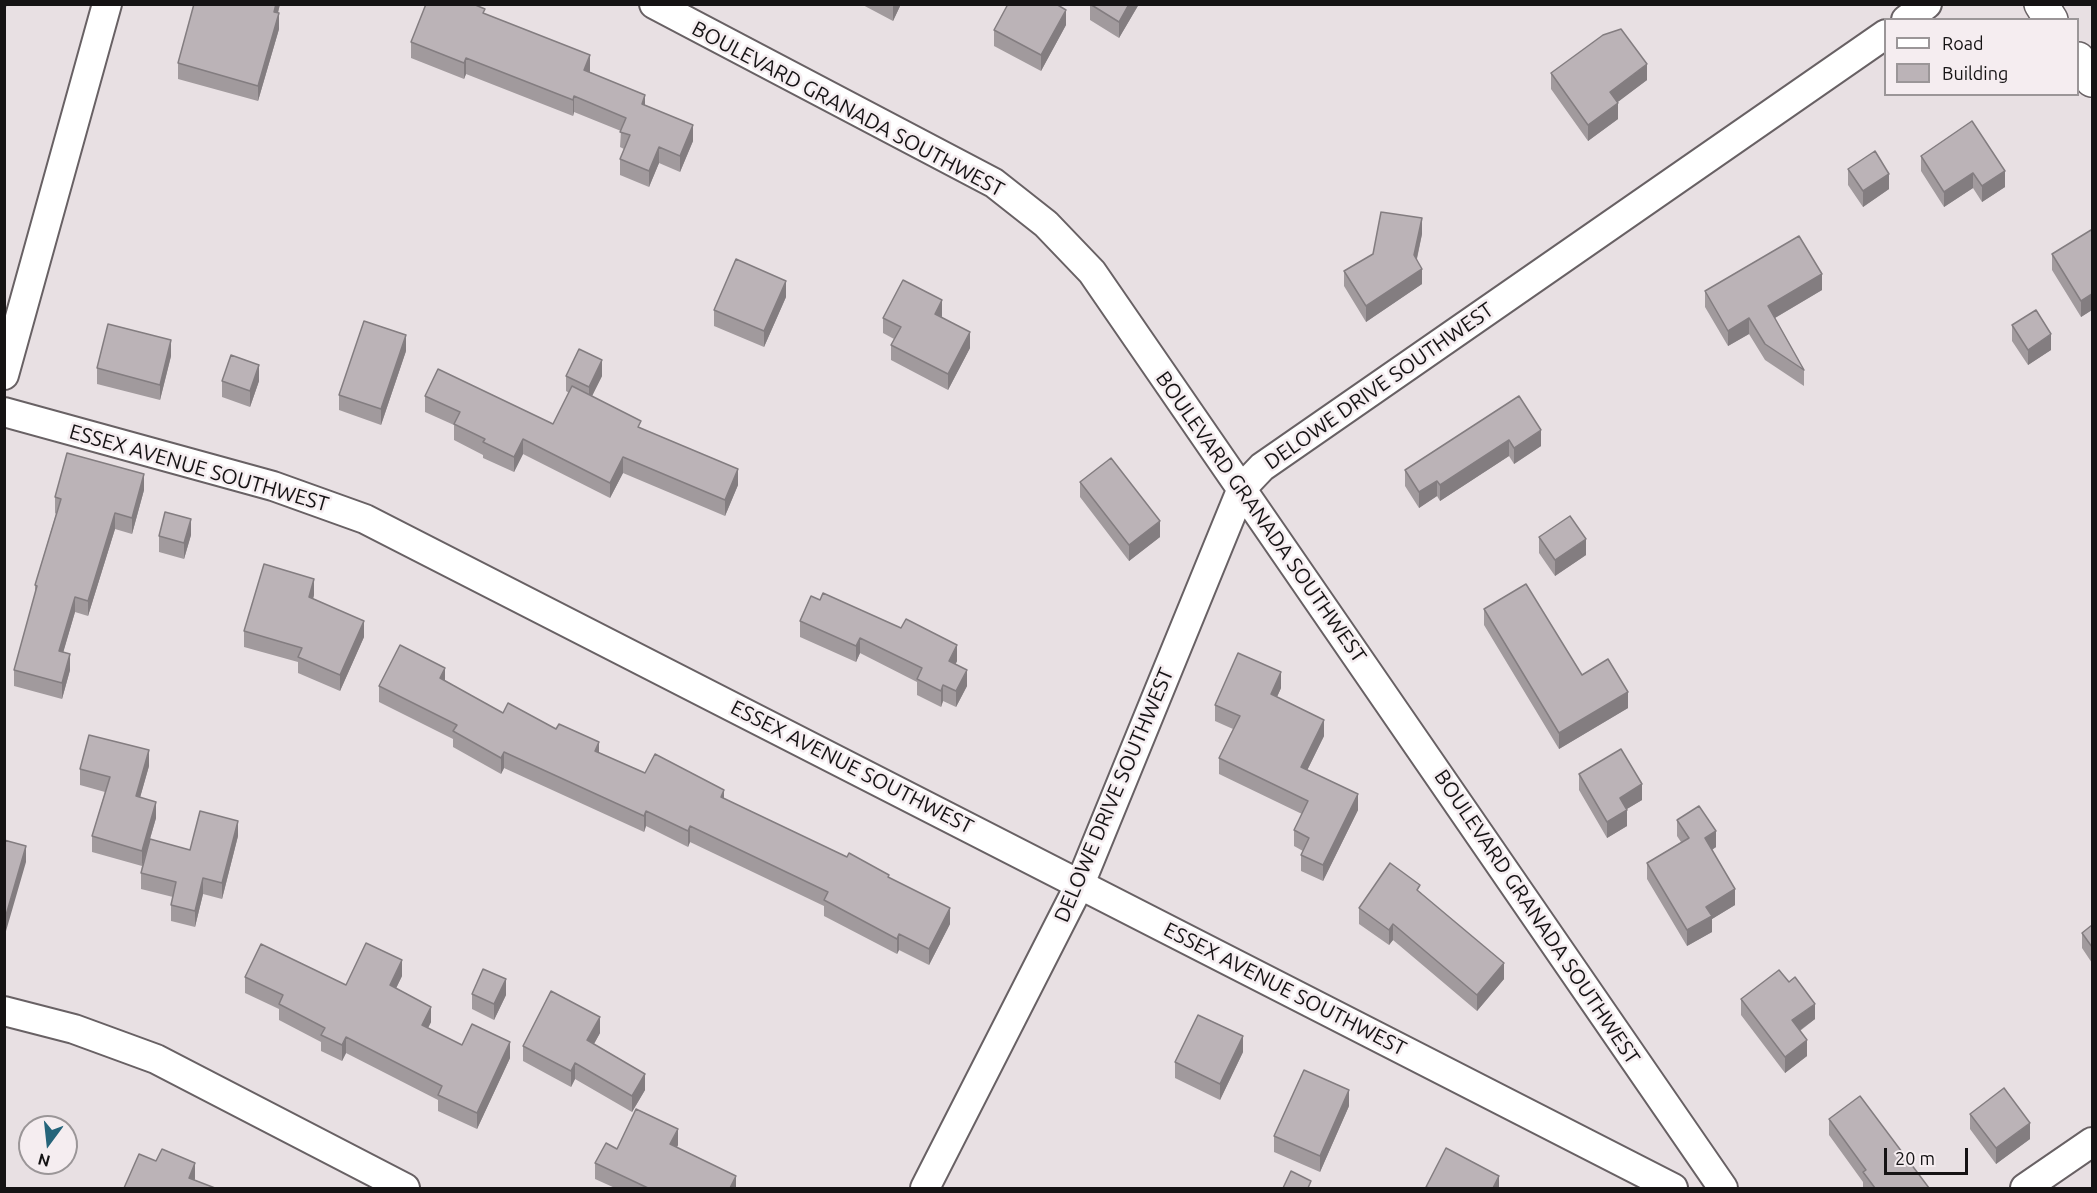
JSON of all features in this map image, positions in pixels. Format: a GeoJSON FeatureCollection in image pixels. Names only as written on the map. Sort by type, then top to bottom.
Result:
{"type":"FeatureCollection","features":[{"type":"Feature","properties":{"kind":"street"},"geometry":{"type":"LineString","coordinates":[[4,375],[108,4]]}},
{"type":"Feature","properties":{"kind":"street","name":"BOULEVARD GRANADA SOUTHWEST"},"geometry":{"type":"LineString","coordinates":[[654,4],[994,183],[1046,224],[1092,272],[1723,1188]]}},
{"type":"Feature","properties":{"kind":"street"},"geometry":{"type":"LineString","coordinates":[[1909,18],[1928,4]]}},
{"type":"Feature","properties":{"kind":"street"},"geometry":{"type":"LineString","coordinates":[[2040,4],[2050,18]]}},
{"type":"Feature","properties":{"kind":"street","name":"DELOWE DRIVE SOUTHWEST"},"geometry":{"type":"LineString","coordinates":[[925,1188],[1080,884],[1242,488],[1262,467],[1884,35]]}},
{"type":"Feature","properties":{"kind":"street"},"geometry":{"type":"LineString","coordinates":[[2079,60],[2092,81]]}},
{"type":"Feature","properties":{"kind":"street","name":"ESSEX AVENUE SOUTHWEST"},"geometry":{"type":"LineString","coordinates":[[4,412],[273,486],[365,519],[1673,1188]]}},
{"type":"Feature","properties":{"kind":"street"},"geometry":{"type":"LineString","coordinates":[[4,1011],[74,1029],[156,1059],[405,1188]]}},
{"type":"Feature","properties":{"kind":"street"},"geometry":{"type":"LineString","coordinates":[[2025,1188],[2092,1142]]}},
{"type":"Feature","properties":{"kind":"building"},"geometry":{"type":"Polygon","coordinates":[[[194,4],[276,4],[274,12],[279,13],[258,86],[178,63],[194,4]]]}},
{"type":"Feature","properties":{"kind":"building"},"geometry":{"type":"Polygon","coordinates":[[[426,4],[473,4],[485,9],[483,13],[590,55],[584,70],[645,95],[642,104],[693,125],[680,156],[659,147],[649,171],[620,159],[630,135],[620,132],[626,118],[574,96],[573,100],[466,58],[464,63],[411,42],[426,4]]]}},
{"type":"Feature","properties":{"kind":"building"},"geometry":{"type":"Polygon","coordinates":[[[1008,4],[1056,4],[1066,10],[1041,55],[994,30],[1008,4]]]}},
{"type":"Feature","properties":{"kind":"building"},"geometry":{"type":"Polygon","coordinates":[[[1090,4],[1129,4],[1119,22],[1090,4]]]}},
{"type":"Feature","properties":{"kind":"building"},"geometry":{"type":"Polygon","coordinates":[[[1621,29],[1647,64],[1610,92],[1618,103],[1588,125],[1551,73],[1603,35],[1621,29]]]}},
{"type":"Feature","properties":{"kind":"building"},"geometry":{"type":"Polygon","coordinates":[[[1972,121],[2005,171],[1982,186],[1973,173],[1944,192],[1921,156],[1972,121]]]}},
{"type":"Feature","properties":{"kind":"building"},"geometry":{"type":"Polygon","coordinates":[[[1875,151],[1889,174],[1863,191],[1848,169],[1875,151]]]}},
{"type":"Feature","properties":{"kind":"building"},"geometry":{"type":"Polygon","coordinates":[[[1381,212],[1422,218],[1414,255],[1422,269],[1366,306],[1344,271],[1373,254],[1381,212]]]}},
{"type":"Feature","properties":{"kind":"building"},"geometry":{"type":"Polygon","coordinates":[[[2091,230],[2092,294],[2081,301],[2052,254],[2091,230]]]}},
{"type":"Feature","properties":{"kind":"building"},"geometry":{"type":"Polygon","coordinates":[[[1799,236],[1822,274],[1768,306],[1804,370],[1765,344],[1749,318],[1728,331],[1705,291],[1799,236]]]}},
{"type":"Feature","properties":{"kind":"building"},"geometry":{"type":"Polygon","coordinates":[[[736,259],[786,281],[764,331],[714,310],[736,259]]]}},
{"type":"Feature","properties":{"kind":"building"},"geometry":{"type":"Polygon","coordinates":[[[903,280],[942,300],[935,314],[970,332],[948,374],[891,345],[901,327],[883,318],[903,280]]]}},
{"type":"Feature","properties":{"kind":"building"},"geometry":{"type":"Polygon","coordinates":[[[2036,310],[2051,334],[2028,350],[2012,325],[2036,310]]]}},
{"type":"Feature","properties":{"kind":"building"},"geometry":{"type":"Polygon","coordinates":[[[364,321],[406,335],[381,409],[339,395],[364,321]]]}},
{"type":"Feature","properties":{"kind":"building"},"geometry":{"type":"Polygon","coordinates":[[[108,324],[171,340],[160,385],[97,368],[108,324]]]}},
{"type":"Feature","properties":{"kind":"building"},"geometry":{"type":"Polygon","coordinates":[[[579,349],[602,360],[589,387],[566,376],[579,349]]]}},
{"type":"Feature","properties":{"kind":"building"},"geometry":{"type":"Polygon","coordinates":[[[231,355],[259,365],[250,391],[222,381],[231,355]]]}},
{"type":"Feature","properties":{"kind":"building"},"geometry":{"type":"Polygon","coordinates":[[[438,369],[553,424],[572,386],[641,421],[638,427],[738,469],[725,500],[623,457],[610,483],[523,439],[514,457],[454,424],[460,412],[425,396],[438,369]]]}},
{"type":"Feature","properties":{"kind":"building"},"geometry":{"type":"Polygon","coordinates":[[[1519,396],[1541,430],[1514,448],[1509,440],[1440,485],[1437,481],[1419,492],[1405,470],[1519,396]]]}},
{"type":"Feature","properties":{"kind":"building"},"geometry":{"type":"Polygon","coordinates":[[[67,453],[144,474],[132,518],[115,513],[88,601],[75,597],[59,651],[70,654],[62,683],[14,670],[37,586],[35,585],[61,499],[55,497],[67,453]]]}},
{"type":"Feature","properties":{"kind":"building"},"geometry":{"type":"Polygon","coordinates":[[[1111,458],[1160,521],[1129,545],[1080,482],[1111,458]]]}},
{"type":"Feature","properties":{"kind":"building"},"geometry":{"type":"Polygon","coordinates":[[[165,512],[191,519],[184,543],[159,536],[165,512]]]}},
{"type":"Feature","properties":{"kind":"building"},"geometry":{"type":"Polygon","coordinates":[[[1570,516],[1586,539],[1555,560],[1539,537],[1570,516]]]}},
{"type":"Feature","properties":{"kind":"building"},"geometry":{"type":"Polygon","coordinates":[[[264,564],[314,579],[309,597],[364,621],[340,675],[298,657],[302,648],[244,631],[264,564]]]}},
{"type":"Feature","properties":{"kind":"building"},"geometry":{"type":"Polygon","coordinates":[[[1526,584],[1582,675],[1608,659],[1628,692],[1559,733],[1484,609],[1526,584]]]}},
{"type":"Feature","properties":{"kind":"building"},"geometry":{"type":"Polygon","coordinates":[[[823,593],[901,628],[906,619],[957,645],[949,661],[967,670],[956,691],[943,685],[941,691],[917,679],[922,668],[860,638],[856,646],[800,621],[811,596],[820,600],[823,593]]]}},
{"type":"Feature","properties":{"kind":"building"},"geometry":{"type":"Polygon","coordinates":[[[400,645],[445,668],[440,678],[503,713],[508,703],[556,729],[559,724],[599,742],[595,751],[645,773],[655,754],[724,790],[721,797],[847,857],[849,853],[889,875],[888,877],[950,908],[929,949],[899,934],[897,939],[824,900],[828,892],[690,826],[688,831],[646,811],[644,816],[504,752],[501,758],[453,731],[457,725],[379,686],[400,645]]]}},
{"type":"Feature","properties":{"kind":"building"},"geometry":{"type":"Polygon","coordinates":[[[1238,653],[1281,672],[1271,694],[1324,720],[1301,767],[1358,794],[1323,865],[1301,855],[1309,838],[1294,830],[1308,801],[1219,758],[1240,716],[1215,705],[1238,653]]]}},
{"type":"Feature","properties":{"kind":"building"},"geometry":{"type":"Polygon","coordinates":[[[89,735],[149,750],[136,796],[156,802],[142,851],[92,836],[110,777],[80,769],[89,735]]]}},
{"type":"Feature","properties":{"kind":"building"},"geometry":{"type":"Polygon","coordinates":[[[1621,749],[1642,784],[1620,798],[1627,810],[1607,822],[1579,774],[1621,749]]]}},
{"type":"Feature","properties":{"kind":"building"},"geometry":{"type":"Polygon","coordinates":[[[1699,806],[1716,831],[1705,838],[1735,889],[1706,907],[1712,916],[1687,930],[1647,863],[1689,838],[1677,820],[1699,806]]]}},
{"type":"Feature","properties":{"kind":"building"},"geometry":{"type":"Polygon","coordinates":[[[200,811],[238,821],[222,883],[203,878],[195,911],[171,905],[176,882],[141,873],[150,839],[190,850],[200,811]]]}},
{"type":"Feature","properties":{"kind":"building"},"geometry":{"type":"Polygon","coordinates":[[[4,840],[26,846],[4,922],[4,840]]]}},
{"type":"Feature","properties":{"kind":"building"},"geometry":{"type":"Polygon","coordinates":[[[1390,863],[1420,885],[1417,890],[1504,963],[1477,995],[1393,924],[1389,930],[1359,908],[1390,863]]]}},
{"type":"Feature","properties":{"kind":"building"},"geometry":{"type":"Polygon","coordinates":[[[2092,925],[2092,947],[2082,933],[2092,925]]]}},
{"type":"Feature","properties":{"kind":"building"},"geometry":{"type":"Polygon","coordinates":[[[366,943],[402,960],[390,985],[431,1007],[422,1025],[462,1045],[472,1024],[510,1042],[477,1113],[438,1095],[442,1086],[346,1037],[342,1045],[321,1035],[325,1028],[279,1004],[283,995],[245,977],[261,944],[346,985],[366,943]]]}},
{"type":"Feature","properties":{"kind":"building"},"geometry":{"type":"Polygon","coordinates":[[[483,969],[506,979],[494,1004],[472,994],[483,969]]]}},
{"type":"Feature","properties":{"kind":"building"},"geometry":{"type":"Polygon","coordinates":[[[1779,970],[1789,982],[1795,977],[1815,1004],[1792,1020],[1807,1040],[1785,1057],[1741,999],[1779,970]]]}},
{"type":"Feature","properties":{"kind":"building"},"geometry":{"type":"Polygon","coordinates":[[[551,991],[600,1017],[587,1040],[645,1074],[632,1096],[575,1063],[571,1071],[523,1046],[551,991]]]}},
{"type":"Feature","properties":{"kind":"building"},"geometry":{"type":"Polygon","coordinates":[[[1198,1015],[1243,1036],[1220,1084],[1175,1062],[1198,1015]]]}},
{"type":"Feature","properties":{"kind":"building"},"geometry":{"type":"Polygon","coordinates":[[[1304,1070],[1349,1090],[1320,1156],[1274,1136],[1304,1070]]]}},
{"type":"Feature","properties":{"kind":"building"},"geometry":{"type":"Polygon","coordinates":[[[2004,1088],[2030,1123],[1996,1148],[1970,1114],[2004,1088]]]}},
{"type":"Feature","properties":{"kind":"building"},"geometry":{"type":"Polygon","coordinates":[[[1860,1096],[1929,1188],[1875,1188],[1863,1172],[1866,1170],[1829,1119],[1860,1096]]]}},
{"type":"Feature","properties":{"kind":"building"},"geometry":{"type":"Polygon","coordinates":[[[636,1109],[678,1129],[670,1144],[736,1176],[730,1188],[648,1188],[595,1163],[606,1143],[617,1149],[636,1109]]]}},
{"type":"Feature","properties":{"kind":"building"},"geometry":{"type":"Polygon","coordinates":[[[1446,1148],[1499,1176],[1493,1188],[1426,1187],[1446,1148]]]}},
{"type":"Feature","properties":{"kind":"building"},"geometry":{"type":"Polygon","coordinates":[[[162,1149],[195,1163],[189,1178],[215,1188],[124,1188],[139,1154],[156,1161],[162,1149]]]}},
{"type":"Feature","properties":{"kind":"building"},"geometry":{"type":"Polygon","coordinates":[[[1291,1171],[1311,1181],[1308,1188],[1283,1188],[1291,1171]]]}}]}
